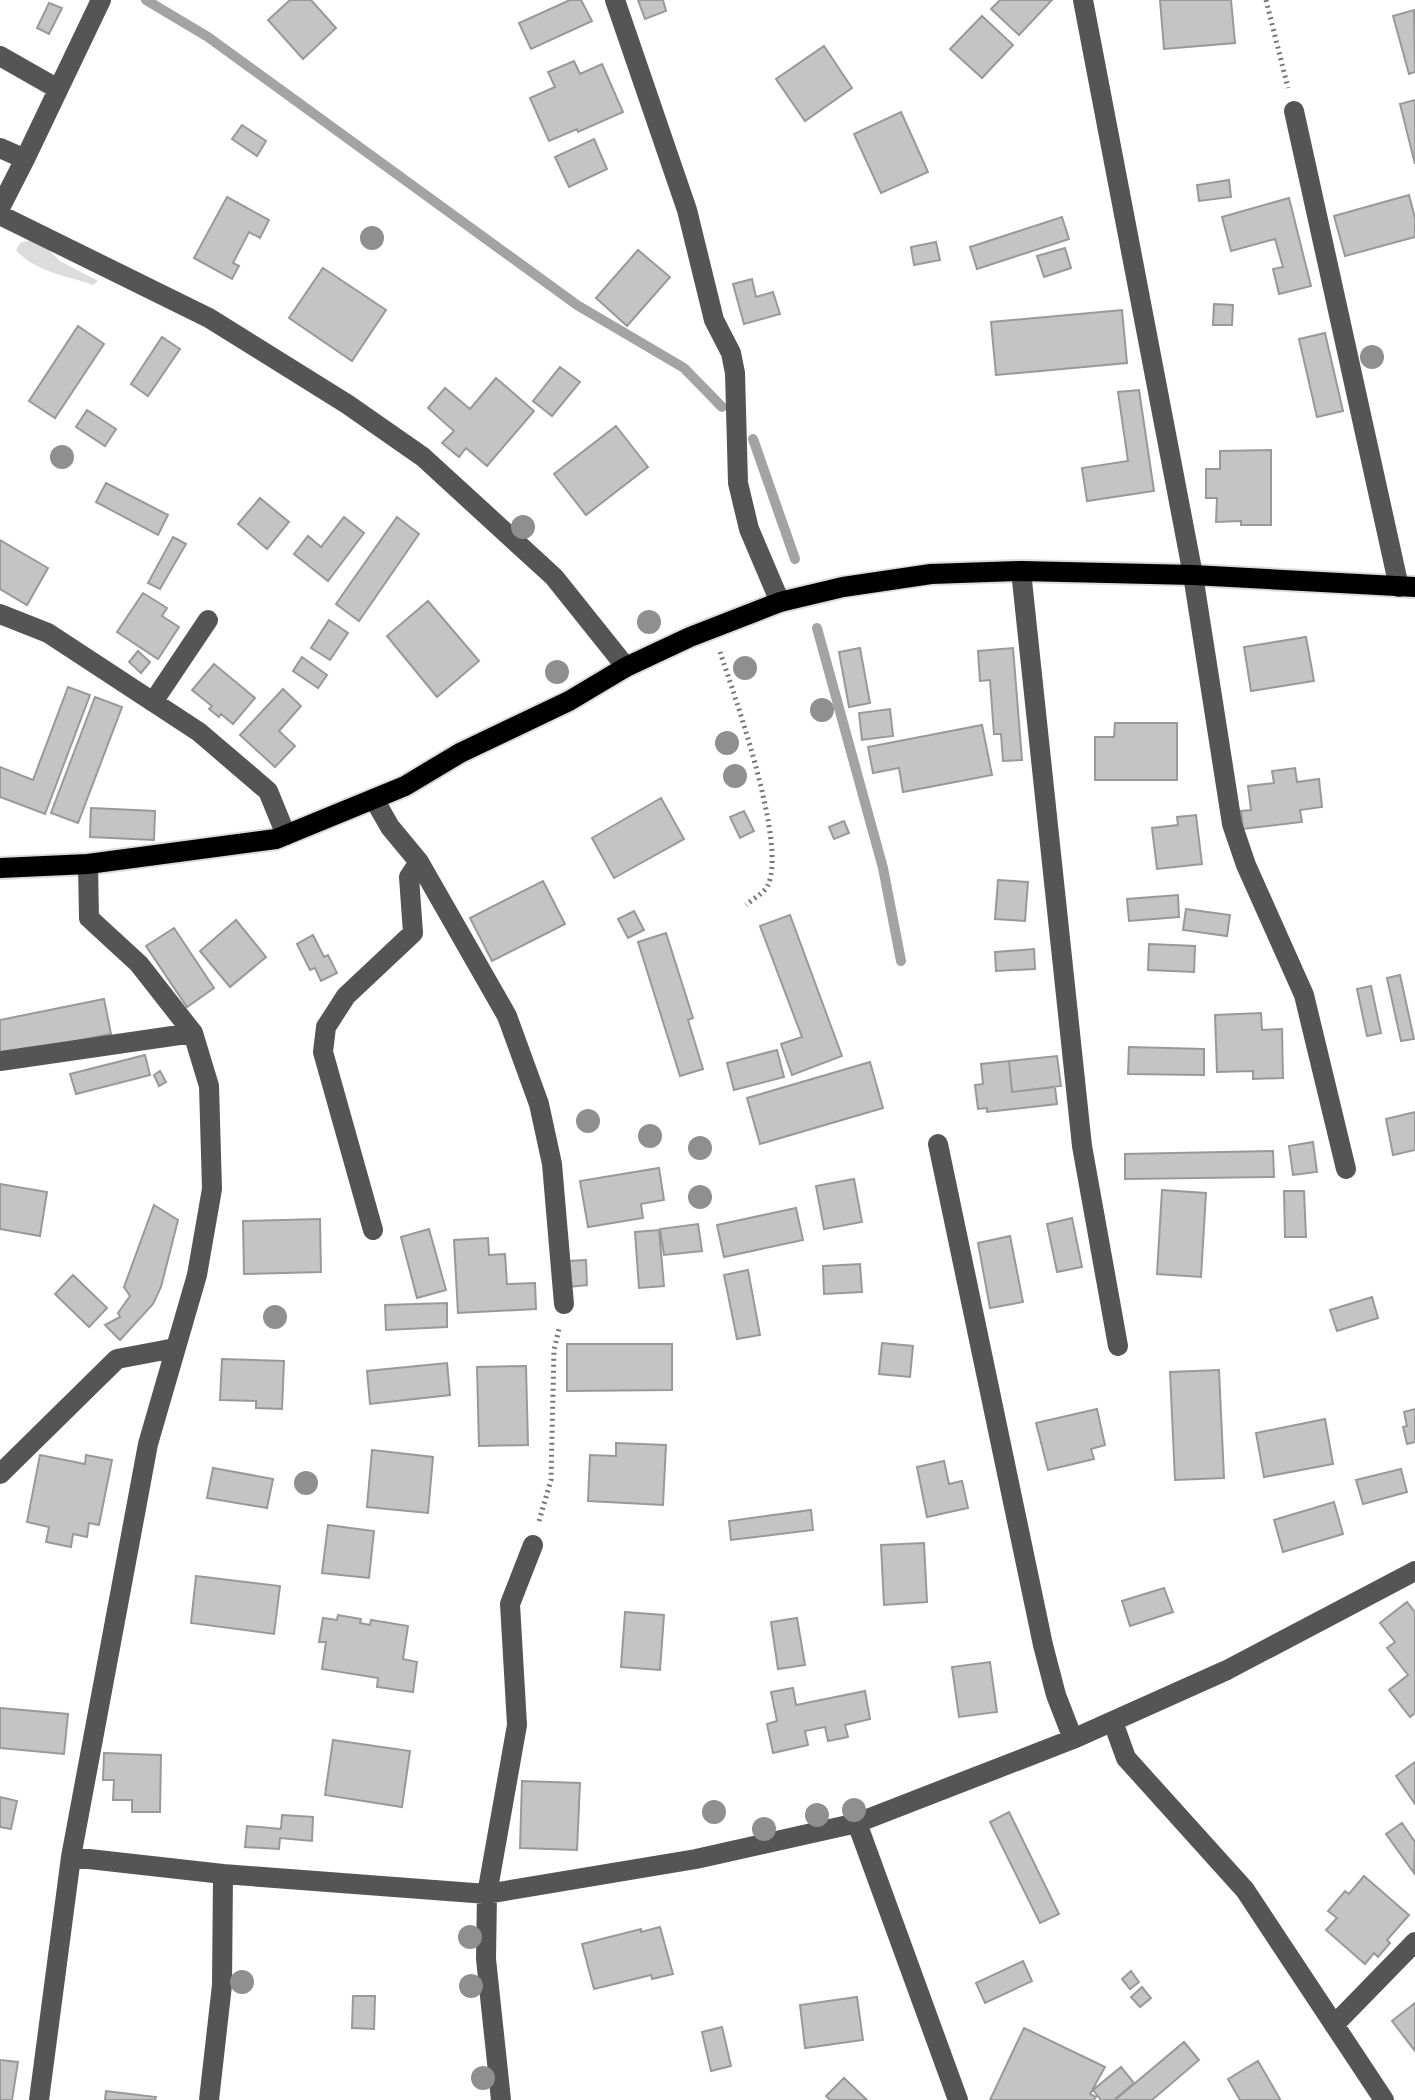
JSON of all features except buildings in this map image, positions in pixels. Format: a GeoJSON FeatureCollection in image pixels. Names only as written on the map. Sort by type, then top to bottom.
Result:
{"type":"FeatureCollection","features":[{"type":"Feature","properties":{"kind":"main road"},"geometry":{"type":"LineString","coordinates":[[0,868],[88,864],[276,839],[405,786],[460,753],[569,701],[626,667],[780,602],[843,587],[931,574],[1021,571],[1193,575],[1407,587]]}},
{"type":"Feature","properties":{"kind":"street"},"geometry":{"type":"LineString","coordinates":[[0,208],[101,0]]}},
{"type":"Feature","properties":{"kind":"street"},"geometry":{"type":"LineString","coordinates":[[615,0],[687,210],[714,320],[731,353],[735,373],[738,483],[749,529],[780,602]]}},
{"type":"Feature","properties":{"kind":"street"},"geometry":{"type":"LineString","coordinates":[[1083,0],[1193,575],[1232,824],[1246,865],[1304,995],[1346,1169]]}},
{"type":"Feature","properties":{"kind":"street"},"geometry":{"type":"LineString","coordinates":[[0,56],[58,89]]}},
{"type":"Feature","properties":{"kind":"street"},"geometry":{"type":"LineString","coordinates":[[1294,111],[1407,587]]}},
{"type":"Feature","properties":{"kind":"street"},"geometry":{"type":"LineString","coordinates":[[0,148],[25,159]]}},
{"type":"Feature","properties":{"kind":"street"},"geometry":{"type":"LineString","coordinates":[[0,215],[209,318],[347,404],[423,457],[554,577],[626,667]]}},
{"type":"Feature","properties":{"kind":"street"},"geometry":{"type":"LineString","coordinates":[[1021,571],[1082,1146],[1118,1346]]}},
{"type":"Feature","properties":{"kind":"street"},"geometry":{"type":"LineString","coordinates":[[0,614],[48,633],[199,732],[268,791],[286,835]]}},
{"type":"Feature","properties":{"kind":"street"},"geometry":{"type":"LineString","coordinates":[[153,702],[208,620]]}},
{"type":"Feature","properties":{"kind":"street"},"geometry":{"type":"LineString","coordinates":[[374,799],[390,827],[419,862],[507,1016],[539,1104],[552,1164],[564,1304]]}},
{"type":"Feature","properties":{"kind":"street"},"geometry":{"type":"LineString","coordinates":[[373,1230],[323,1052],[326,1027],[346,996],[413,933],[409,877],[419,862]]}},
{"type":"Feature","properties":{"kind":"street"},"geometry":{"type":"LineString","coordinates":[[39,2100],[71,1857],[148,1444],[197,1275],[212,1189],[209,1086],[193,1033],[139,964],[89,918],[88,864]]}},
{"type":"Feature","properties":{"kind":"street"},"geometry":{"type":"LineString","coordinates":[[0,1061],[193,1033]]}},
{"type":"Feature","properties":{"kind":"street"},"geometry":{"type":"LineString","coordinates":[[938,1144],[1040,1631],[1056,1695],[1073,1739]]}},
{"type":"Feature","properties":{"kind":"street"},"geometry":{"type":"LineString","coordinates":[[0,1474],[117,1359],[175,1348]]}},
{"type":"Feature","properties":{"kind":"street"},"geometry":{"type":"LineString","coordinates":[[501,2100],[486,1959],[487,1894],[517,1725],[510,1604],[533,1545]]}},
{"type":"Feature","properties":{"kind":"street"},"geometry":{"type":"LineString","coordinates":[[71,1857],[223,1874],[487,1894],[696,1859],[857,1823],[1073,1739],[1227,1670],[1413,1575]]}},
{"type":"Feature","properties":{"kind":"street"},"geometry":{"type":"LineString","coordinates":[[1113,1722],[1126,1758],[1245,1890],[1384,2100]]}},
{"type":"Feature","properties":{"kind":"street"},"geometry":{"type":"LineString","coordinates":[[857,1823],[958,2100]]}},
{"type":"Feature","properties":{"kind":"street"},"geometry":{"type":"LineString","coordinates":[[209,2100],[222,1985],[223,1874]]}},
{"type":"Feature","properties":{"kind":"street"},"geometry":{"type":"LineString","coordinates":[[1334,2025],[1415,1942]]}},
{"type":"Feature","properties":{"kind":"path"},"geometry":{"type":"LineString","coordinates":[[1266,0],[1294,111]]}},
{"type":"Feature","properties":{"kind":"path"},"geometry":{"type":"LineString","coordinates":[[712,629],[749,738],[767,818],[772,867],[768,887],[746,905]]}},
{"type":"Feature","properties":{"kind":"path"},"geometry":{"type":"LineString","coordinates":[[533,1545],[551,1480],[554,1350],[564,1304]]}},
{"type":"Feature","properties":{"kind":"shaded area"},"geometry":{"type":"Polygon","coordinates":[[[33,240],[46,247],[60,261],[98,281],[93,285],[33,264],[16,250],[21,242],[33,240]]]}},
{"type":"Feature","properties":{"kind":"waterway"},"geometry":{"type":"LineString","coordinates":[[146,0],[208,37],[577,305],[684,368],[722,407]]}},
{"type":"Feature","properties":{"kind":"waterway"},"geometry":{"type":"LineString","coordinates":[[753,439],[795,559]]}},
{"type":"Feature","properties":{"kind":"waterway"},"geometry":{"type":"LineString","coordinates":[[817,628],[883,868],[901,961]]}}]}
